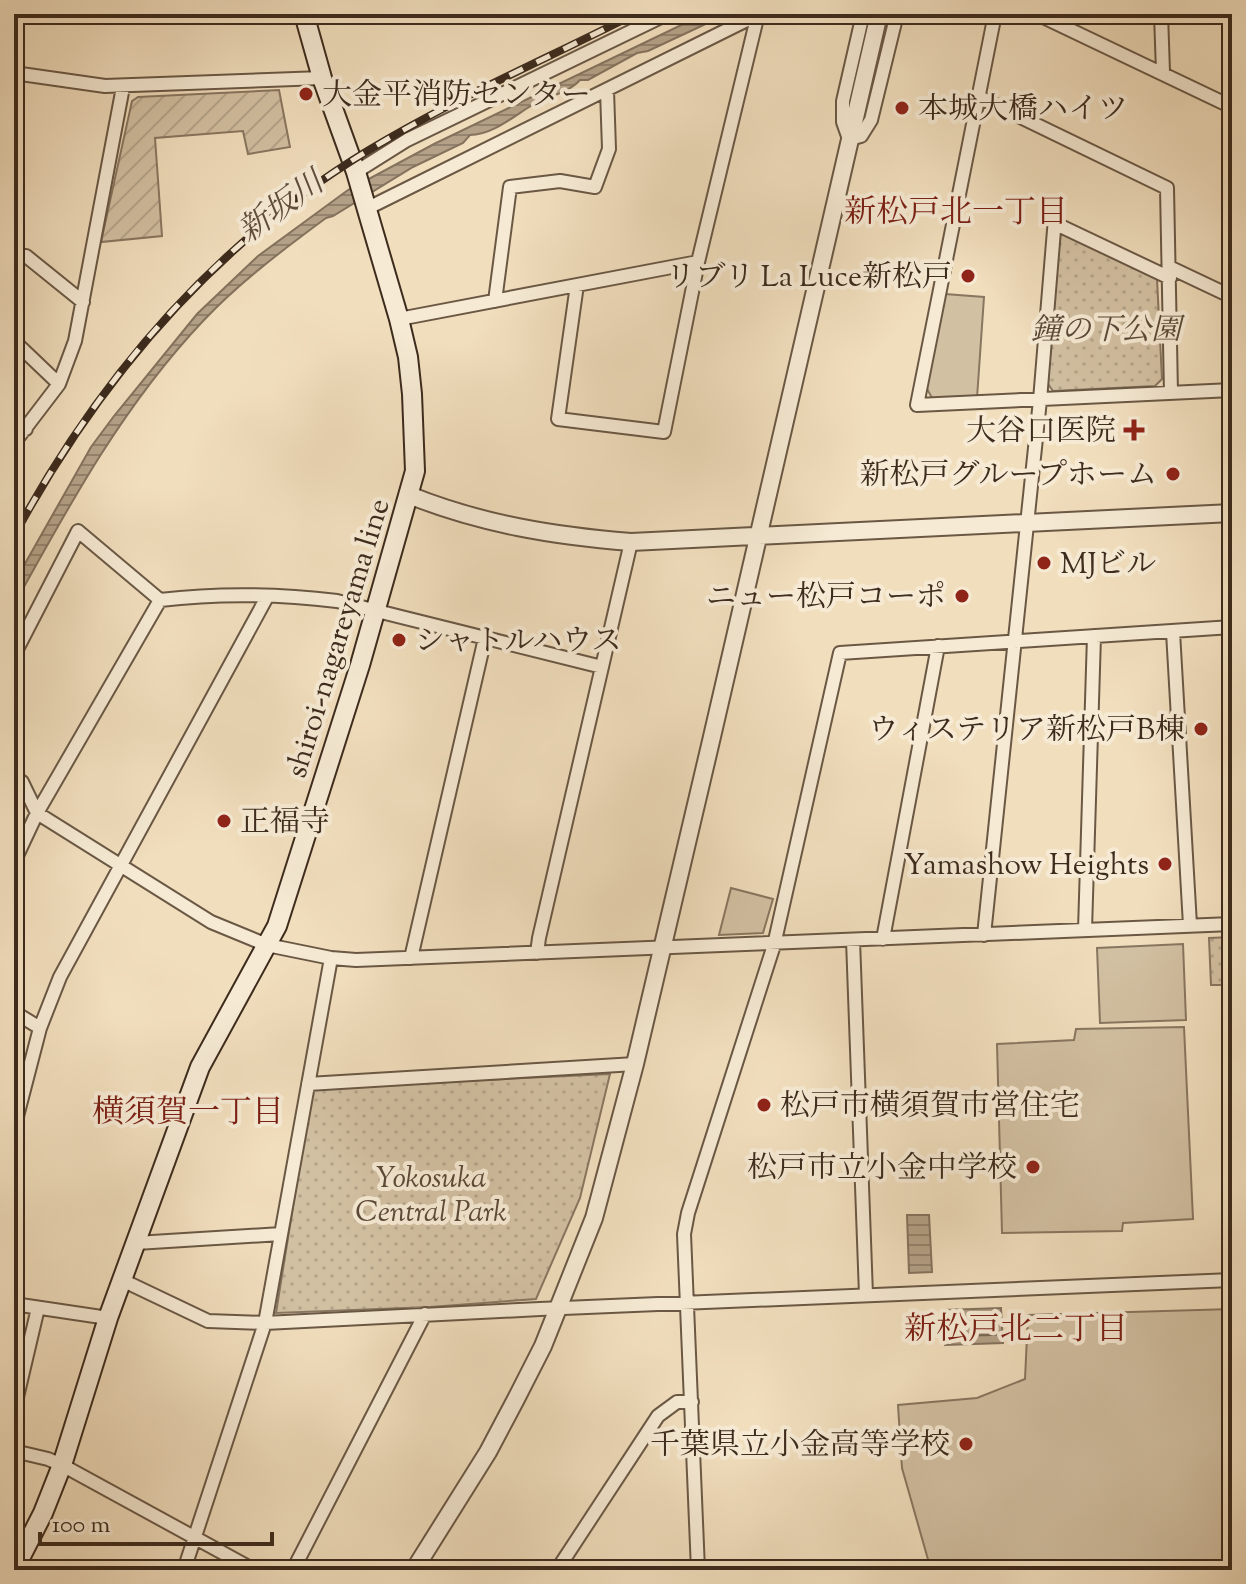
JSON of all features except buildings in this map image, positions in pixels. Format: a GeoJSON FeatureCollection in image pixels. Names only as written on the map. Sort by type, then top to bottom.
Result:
{"type":"FeatureCollection","features":[{"type":"Feature","properties":{"kind":"main road","name":"shiroi-nagareyama line"},"geometry":{"type":"LineString","coordinates":[[14,1570],[43,1513],[62,1465],[108,1318],[200,1067],[267,945],[297,866],[415,471],[408,357],[399,319],[304,14]]}},
{"type":"Feature","properties":{"kind":"street"},"geometry":{"type":"LineString","coordinates":[[356,174],[407,140],[667,14]]}},
{"type":"Feature","properties":{"kind":"street"},"geometry":{"type":"LineString","coordinates":[[365,206],[758,14]]}},
{"type":"Feature","properties":{"kind":"street"},"geometry":{"type":"LineString","coordinates":[[577,285],[558,419],[664,432],[698,262],[758,14]]}},
{"type":"Feature","properties":{"kind":"street"},"geometry":{"type":"LineString","coordinates":[[849,139],[843,122],[843,101],[863,14]]}},
{"type":"Feature","properties":{"kind":"street"},"geometry":{"type":"LineString","coordinates":[[414,1570],[488,1452],[536,1359],[594,1218],[635,1064],[879,14]]}},
{"type":"Feature","properties":{"kind":"street"},"geometry":{"type":"LineString","coordinates":[[849,139],[861,136],[871,120],[897,14]]}},
{"type":"Feature","properties":{"kind":"street"},"geometry":{"type":"LineString","coordinates":[[995,14],[917,405],[1232,390]]}},
{"type":"Feature","properties":{"kind":"street"},"geometry":{"type":"LineString","coordinates":[[1037,14],[1232,107]]}},
{"type":"Feature","properties":{"kind":"street"},"geometry":{"type":"LineString","coordinates":[[1161,14],[1163,72]]}},
{"type":"Feature","properties":{"kind":"street"},"geometry":{"type":"LineString","coordinates":[[14,73],[123,87],[322,78]]}},
{"type":"Feature","properties":{"kind":"street"},"geometry":{"type":"LineString","coordinates":[[14,443],[59,384],[75,341],[123,87]]}},
{"type":"Feature","properties":{"kind":"street"},"geometry":{"type":"LineString","coordinates":[[495,301],[510,187],[560,181],[595,187],[609,149],[607,90]]}},
{"type":"Feature","properties":{"kind":"street"},"geometry":{"type":"LineString","coordinates":[[977,96],[1167,188],[1171,393]]}},
{"type":"Feature","properties":{"kind":"street"},"geometry":{"type":"LineString","coordinates":[[984,935],[1040,400],[1056,206]]}},
{"type":"Feature","properties":{"kind":"street"},"geometry":{"type":"LineString","coordinates":[[1054,223],[1226,294]]}},
{"type":"Feature","properties":{"kind":"street"},"geometry":{"type":"LineString","coordinates":[[26,256],[83,302]]}},
{"type":"Feature","properties":{"kind":"street"},"geometry":{"type":"LineString","coordinates":[[399,319],[698,262]]}},
{"type":"Feature","properties":{"kind":"street"},"geometry":{"type":"LineString","coordinates":[[14,341],[59,384]]}},
{"type":"Feature","properties":{"kind":"street"},"geometry":{"type":"LineString","coordinates":[[14,417],[26,429]]}},
{"type":"Feature","properties":{"kind":"street"},"geometry":{"type":"LineString","coordinates":[[409,495],[486,521],[535,532],[631,542],[1232,513]]}},
{"type":"Feature","properties":{"kind":"street"},"geometry":{"type":"LineString","coordinates":[[14,655],[78,531],[160,600],[209,595],[337,601],[602,667]]}},
{"type":"Feature","properties":{"kind":"street"},"geometry":{"type":"LineString","coordinates":[[537,953],[631,542]]}},
{"type":"Feature","properties":{"kind":"street"},"geometry":{"type":"LineString","coordinates":[[14,1128],[40,1028],[60,977],[267,597]]}},
{"type":"Feature","properties":{"kind":"street"},"geometry":{"type":"LineString","coordinates":[[14,862],[37,813],[160,600]]}},
{"type":"Feature","properties":{"kind":"street"},"geometry":{"type":"LineString","coordinates":[[698,1570],[684,1234],[688,1213],[774,945],[840,653],[1232,627]]}},
{"type":"Feature","properties":{"kind":"street"},"geometry":{"type":"LineString","coordinates":[[1173,632],[1190,925]]}},
{"type":"Feature","properties":{"kind":"street"},"geometry":{"type":"LineString","coordinates":[[1085,930],[1094,636]]}},
{"type":"Feature","properties":{"kind":"street"},"geometry":{"type":"LineString","coordinates":[[411,958],[485,638]]}},
{"type":"Feature","properties":{"kind":"street"},"geometry":{"type":"LineString","coordinates":[[883,939],[938,646]]}},
{"type":"Feature","properties":{"kind":"street"},"geometry":{"type":"LineString","coordinates":[[14,776],[22,782],[37,813],[211,922],[267,945],[331,958],[356,960],[774,945],[1232,924]]}},
{"type":"Feature","properties":{"kind":"street"},"geometry":{"type":"LineString","coordinates":[[853,940],[866,1295]]}},
{"type":"Feature","properties":{"kind":"street"},"geometry":{"type":"LineString","coordinates":[[184,1570],[265,1323],[331,958]]}},
{"type":"Feature","properties":{"kind":"street"},"geometry":{"type":"LineString","coordinates":[[14,1012],[40,1028]]}},
{"type":"Feature","properties":{"kind":"street"},"geometry":{"type":"LineString","coordinates":[[308,1084],[635,1064]]}},
{"type":"Feature","properties":{"kind":"street"},"geometry":{"type":"LineString","coordinates":[[136,1243],[281,1234]]}},
{"type":"Feature","properties":{"kind":"street"},"geometry":{"type":"LineString","coordinates":[[122,1280],[208,1321],[265,1323],[1232,1280]]}},
{"type":"Feature","properties":{"kind":"street"},"geometry":{"type":"LineString","coordinates":[[14,1304],[108,1318]]}},
{"type":"Feature","properties":{"kind":"street"},"geometry":{"type":"LineString","coordinates":[[14,1410],[38,1308]]}},
{"type":"Feature","properties":{"kind":"street"},"geometry":{"type":"LineString","coordinates":[[293,1570],[425,1314]]}},
{"type":"Feature","properties":{"kind":"street"},"geometry":{"type":"LineString","coordinates":[[557,1570],[658,1416],[677,1402],[692,1402]]}},
{"type":"Feature","properties":{"kind":"street"},"geometry":{"type":"LineString","coordinates":[[14,1451],[62,1465],[254,1570]]}},
{"type":"Feature","properties":{"kind":"green space"},"geometry":{"type":"Polygon","coordinates":[[[279,90],[290,147],[248,154],[243,131],[155,138],[162,236],[101,242],[132,101],[138,97],[279,90]]]}},
{"type":"Feature","properties":{"kind":"green space","name":"鐘の下公園"},"geometry":{"type":"Polygon","coordinates":[[[1059,232],[1157,279],[1162,379],[1155,386],[1053,391],[1048,384],[1059,232]]]}},
{"type":"Feature","properties":{"kind":"green space"},"geometry":{"type":"Polygon","coordinates":[[[945,294],[984,297],[977,398],[938,400],[932,398],[926,387],[945,294]]]}},
{"type":"Feature","properties":{"kind":"green space"},"geometry":{"type":"Polygon","coordinates":[[[731,888],[773,899],[763,933],[719,935],[731,888]]]}},
{"type":"Feature","properties":{"kind":"green space"},"geometry":{"type":"Polygon","coordinates":[[[1232,937],[1232,985],[1211,985],[1209,938],[1232,937]]]}},
{"type":"Feature","properties":{"kind":"green space"},"geometry":{"type":"Polygon","coordinates":[[[1183,944],[1186,1020],[1100,1023],[1097,948],[1183,944]]]}},
{"type":"Feature","properties":{"kind":"green space"},"geometry":{"type":"Polygon","coordinates":[[[1184,1027],[1193,1219],[1123,1223],[1122,1231],[1002,1233],[997,1044],[1074,1040],[1076,1029],[1184,1027]]]}},
{"type":"Feature","properties":{"kind":"green space","name":"Yokosuka Central Park"},"geometry":{"type":"Polygon","coordinates":[[[610,1074],[580,1198],[536,1299],[276,1313],[312,1088],[610,1074]]]}},
{"type":"Feature","properties":{"kind":"green space"},"geometry":{"type":"Polygon","coordinates":[[[1232,1309],[1232,1570],[931,1570],[902,1468],[898,1405],[977,1398],[1025,1379],[1028,1315],[1232,1309]]]}},
{"type":"Feature","properties":{"kind":"water"},"geometry":{"type":"Polygon","coordinates":[[[704,14],[727,14],[648,51],[637,53],[588,80],[580,80],[495,128],[470,135],[463,143],[413,167],[326,218],[247,279],[204,320],[148,386],[77,493],[14,605],[14,583],[91,447],[197,314],[258,256],[348,190],[434,144],[704,14]]]}},
{"type":"Feature","properties":{"kind":"water"},"geometry":{"type":"Polygon","coordinates":[[[907,1215],[929,1215],[932,1272],[909,1273],[907,1215]]]}},
{"type":"Feature","properties":{"kind":"water"},"geometry":{"type":"Polygon","coordinates":[[[1001,1308],[1003,1343],[945,1345],[944,1310],[1001,1308]]]}},
{"type":"Feature","properties":{"kind":"railway"},"geometry":{"type":"LineString","coordinates":[[14,536],[49,475],[128,363],[172,311],[271,218],[327,177],[386,140],[635,14]]}},
{"type":"Feature","properties":{"kind":"place","name":"大金平消防センター"},"geometry":{"type":"Point","coordinates":[306,94]}},
{"type":"Feature","properties":{"kind":"place","name":"本城大橋ハイツ"},"geometry":{"type":"Point","coordinates":[902,108]}},
{"type":"Feature","properties":{"kind":"place","name":"リブリ La Luce新松戸"},"geometry":{"type":"Point","coordinates":[968,276]}},
{"type":"Feature","properties":{"kind":"place","name":"大谷口医院"},"geometry":{"type":"Point","coordinates":[1134,430]}},
{"type":"Feature","properties":{"kind":"place","name":"新松戸グループホーム"},"geometry":{"type":"Point","coordinates":[1173,474]}},
{"type":"Feature","properties":{"kind":"place","name":"MJビル"},"geometry":{"type":"Point","coordinates":[1044,563]}},
{"type":"Feature","properties":{"kind":"place","name":"ニュー松戸コーポ"},"geometry":{"type":"Point","coordinates":[962,596]}},
{"type":"Feature","properties":{"kind":"place","name":"シャトルハウス"},"geometry":{"type":"Point","coordinates":[399,640]}},
{"type":"Feature","properties":{"kind":"place","name":"ウィステリア新松戸B棟"},"geometry":{"type":"Point","coordinates":[1201,729]}},
{"type":"Feature","properties":{"kind":"place","name":"正福寺"},"geometry":{"type":"Point","coordinates":[224,821]}},
{"type":"Feature","properties":{"kind":"place","name":"Yamashow Heights"},"geometry":{"type":"Point","coordinates":[1165,864]}},
{"type":"Feature","properties":{"kind":"place","name":"松戸市横須賀市営住宅"},"geometry":{"type":"Point","coordinates":[764,1105]}},
{"type":"Feature","properties":{"kind":"place","name":"松戸市立小金中学校"},"geometry":{"type":"Point","coordinates":[1033,1167]}},
{"type":"Feature","properties":{"kind":"place","name":"千葉県立小金高等学校"},"geometry":{"type":"Point","coordinates":[966,1444]}},
{"type":"Feature","properties":{"kind":"district","name":"新松戸北一丁目"},"geometry":{"type":"Point","coordinates":[956,211]}},
{"type":"Feature","properties":{"kind":"district","name":"横須賀一丁目"},"geometry":{"type":"Point","coordinates":[188,1111]}},
{"type":"Feature","properties":{"kind":"district","name":"新松戸北二丁目"},"geometry":{"type":"Point","coordinates":[1016,1328]}},
{"type":"Feature","properties":{"kind":"water label","name":"新坂川"},"geometry":{"type":"Point","coordinates":[280,206]}}]}
